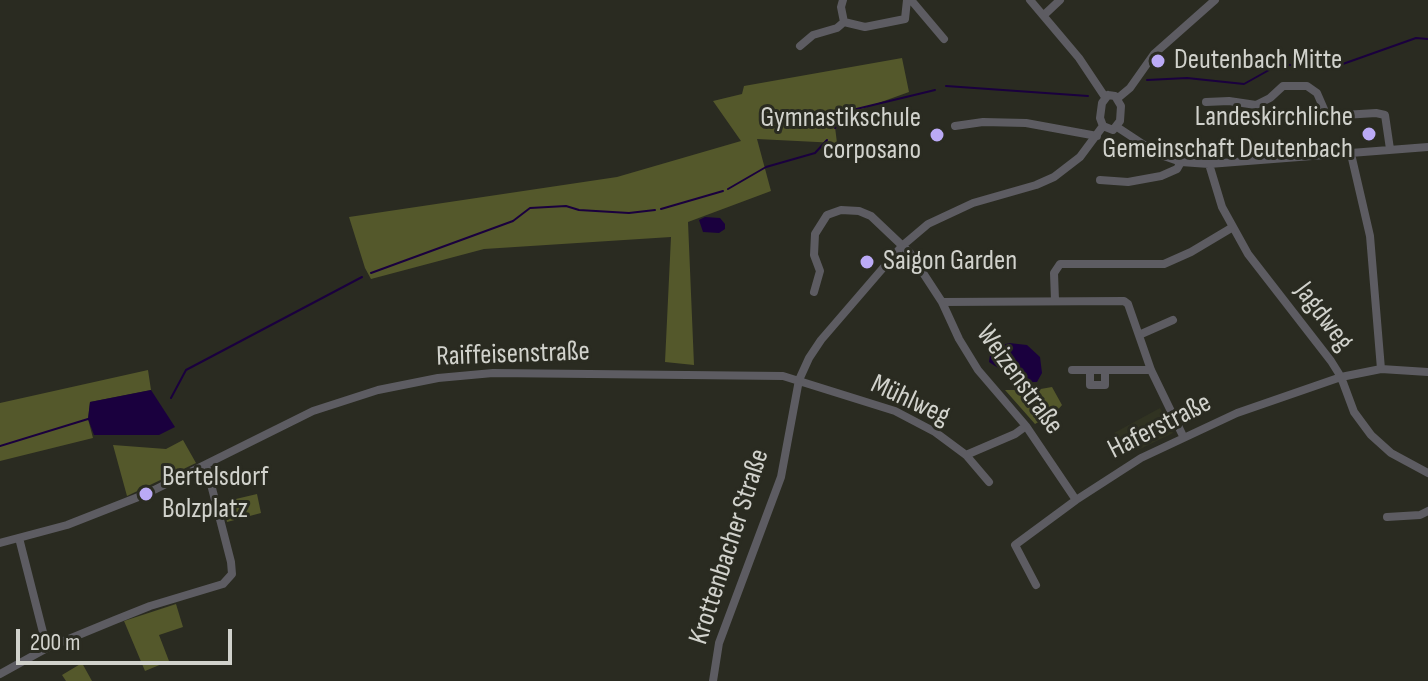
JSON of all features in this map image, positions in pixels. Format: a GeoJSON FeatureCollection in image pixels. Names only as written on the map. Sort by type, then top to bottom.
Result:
{"type":"FeatureCollection","features":[{"type":"Feature","properties":{"kind":"street"},"geometry":{"type":"LineString","coordinates":[[843,0],[844,22]]}},
{"type":"Feature","properties":{"kind":"street"},"geometry":{"type":"LineString","coordinates":[[844,22],[865,27],[905,19],[909,0]]}},
{"type":"Feature","properties":{"kind":"street"},"geometry":{"type":"LineString","coordinates":[[909,0],[944,39]]}},
{"type":"Feature","properties":{"kind":"street"},"geometry":{"type":"LineString","coordinates":[[1030,0],[1079,58],[1105,97]]}},
{"type":"Feature","properties":{"kind":"street"},"geometry":{"type":"LineString","coordinates":[[1044,15],[1060,0]]}},
{"type":"Feature","properties":{"kind":"street"},"geometry":{"type":"LineString","coordinates":[[1118,98],[1130,88],[1154,54],[1215,0]]}},
{"type":"Feature","properties":{"kind":"street"},"geometry":{"type":"LineString","coordinates":[[800,46],[813,35],[837,28],[844,22]]}},
{"type":"Feature","properties":{"kind":"street"},"geometry":{"type":"LineString","coordinates":[[1206,102],[1256,105],[1283,86],[1307,86],[1317,93],[1327,116],[1385,115],[1390,149]]}},
{"type":"Feature","properties":{"kind":"street"},"geometry":{"type":"LineString","coordinates":[[1105,97],[1112,95],[1118,98],[1121,106],[1117,127]]}},
{"type":"Feature","properties":{"kind":"street"},"geometry":{"type":"LineString","coordinates":[[1105,97],[1100,111],[1103,126],[1110,130],[1117,127]]}},
{"type":"Feature","properties":{"kind":"street"},"geometry":{"type":"LineString","coordinates":[[955,126],[983,122],[1026,123],[1097,136]]}},
{"type":"Feature","properties":{"kind":"street","name":"Krottenbacher Straße"},"geometry":{"type":"LineString","coordinates":[[713,681],[719,643],[781,477],[799,380],[821,340],[902,246],[928,224],[973,203],[1054,177],[1080,157],[1103,126]]}},
{"type":"Feature","properties":{"kind":"street"},"geometry":{"type":"LineString","coordinates":[[1117,127],[1144,147],[1181,162],[1209,164],[1428,147]]}},
{"type":"Feature","properties":{"kind":"street"},"geometry":{"type":"LineString","coordinates":[[1351,154],[1370,236],[1381,369]]}},
{"type":"Feature","properties":{"kind":"street"},"geometry":{"type":"LineString","coordinates":[[1100,180],[1128,182],[1161,176],[1177,169],[1181,162]]}},
{"type":"Feature","properties":{"kind":"street","name":"Jagdweg"},"geometry":{"type":"LineString","coordinates":[[1209,164],[1222,207],[1248,254],[1341,377],[1354,412],[1371,435],[1391,453],[1428,473]]}},
{"type":"Feature","properties":{"kind":"street","name":"Weizenstraße"},"geometry":{"type":"LineString","coordinates":[[814,292],[820,271],[814,255],[815,234],[827,215],[841,210],[859,211],[871,216],[910,253],[942,302],[978,370],[1026,426],[1076,500]]}},
{"type":"Feature","properties":{"kind":"street"},"geometry":{"type":"LineString","coordinates":[[1055,300],[1054,273],[1060,264],[1164,264],[1233,227]]}},
{"type":"Feature","properties":{"kind":"street"},"geometry":{"type":"LineString","coordinates":[[942,302],[1124,301],[1128,304],[1151,370],[1183,436]]}},
{"type":"Feature","properties":{"kind":"street"},"geometry":{"type":"LineString","coordinates":[[1139,335],[1173,320]]}},
{"type":"Feature","properties":{"kind":"street","name":"Haferstraße"},"geometry":{"type":"LineString","coordinates":[[1036,585],[1015,545],[1141,458],[1237,413],[1341,377],[1381,369],[1428,372]]}},
{"type":"Feature","properties":{"kind":"street"},"geometry":{"type":"LineString","coordinates":[[1072,370],[1151,370]]}},
{"type":"Feature","properties":{"kind":"street"},"geometry":{"type":"LineString","coordinates":[[1090,370],[1090,385],[1105,385],[1105,370]]}},
{"type":"Feature","properties":{"kind":"street","name":"Raiffeisenstraße"},"geometry":{"type":"LineString","coordinates":[[0,543],[67,525],[146,494],[313,411],[378,390],[438,378],[493,373],[783,376],[799,380]]}},
{"type":"Feature","properties":{"kind":"street","name":"Mühlweg"},"geometry":{"type":"LineString","coordinates":[[799,380],[895,411],[935,432],[966,455],[989,482]]}},
{"type":"Feature","properties":{"kind":"street"},"geometry":{"type":"LineString","coordinates":[[966,455],[1015,434],[1026,426]]}},
{"type":"Feature","properties":{"kind":"street"},"geometry":{"type":"LineString","coordinates":[[0,674],[47,648],[150,606],[223,584],[232,574],[231,562],[206,465]]}},
{"type":"Feature","properties":{"kind":"street"},"geometry":{"type":"LineString","coordinates":[[1387,517],[1420,515],[1428,511]]}},
{"type":"Feature","properties":{"kind":"street"},"geometry":{"type":"LineString","coordinates":[[19,538],[47,648]]}},
{"type":"Feature","properties":{"kind":"shaded area"},"geometry":{"type":"Polygon","coordinates":[[[705,217],[720,218],[725,229],[719,233],[703,232],[699,220],[705,217]]]}},
{"type":"Feature","properties":{"kind":"shaded area"},"geometry":{"type":"Polygon","coordinates":[[[1009,343],[1027,345],[1040,357],[1042,373],[1037,382],[1019,382],[989,362],[995,348],[1009,343]]]}},
{"type":"Feature","properties":{"kind":"shaded area"},"geometry":{"type":"Polygon","coordinates":[[[151,390],[175,427],[159,435],[94,435],[88,419],[90,402],[151,390]]]}},
{"type":"Feature","properties":{"kind":"shaded area"},"geometry":{"type":"Polygon","coordinates":[[[1160,408],[1173,433],[1138,450],[1114,433],[1160,408]]]}},
{"type":"Feature","properties":{"kind":"green space"},"geometry":{"type":"Polygon","coordinates":[[[902,58],[909,92],[834,119],[837,143],[757,139],[771,191],[688,222],[694,365],[665,362],[671,237],[484,249],[371,279],[365,268],[349,217],[617,177],[741,141],[713,101],[742,94],[744,86],[902,58]]]}},
{"type":"Feature","properties":{"kind":"green space"},"geometry":{"type":"Polygon","coordinates":[[[148,370],[151,390],[90,402],[88,419],[93,438],[0,461],[0,403],[148,370]]]}},
{"type":"Feature","properties":{"kind":"green space"},"geometry":{"type":"Polygon","coordinates":[[[1052,387],[1062,405],[1035,424],[1005,390],[1035,390],[1052,387]]]}},
{"type":"Feature","properties":{"kind":"green space"},"geometry":{"type":"Polygon","coordinates":[[[183,440],[196,463],[127,496],[113,445],[166,449],[183,440]]]}},
{"type":"Feature","properties":{"kind":"green space"},"geometry":{"type":"Polygon","coordinates":[[[257,494],[261,513],[227,522],[223,502],[257,494]]]}},
{"type":"Feature","properties":{"kind":"green space"},"geometry":{"type":"Polygon","coordinates":[[[176,604],[183,627],[159,635],[169,661],[145,671],[124,621],[176,604]]]}},
{"type":"Feature","properties":{"kind":"green space"},"geometry":{"type":"Polygon","coordinates":[[[82,663],[92,681],[66,681],[62,675],[82,663]]]}},
{"type":"Feature","properties":{"kind":"waterway"},"geometry":{"type":"LineString","coordinates":[[1147,80],[1187,78],[1244,84],[1278,65],[1340,65],[1416,38],[1428,39]]}},
{"type":"Feature","properties":{"kind":"waterway"},"geometry":{"type":"LineString","coordinates":[[946,86],[1088,96]]}},
{"type":"Feature","properties":{"kind":"waterway"},"geometry":{"type":"LineString","coordinates":[[835,128],[844,112],[935,90]]}},
{"type":"Feature","properties":{"kind":"waterway"},"geometry":{"type":"LineString","coordinates":[[728,189],[766,167],[815,153],[827,140]]}},
{"type":"Feature","properties":{"kind":"waterway"},"geometry":{"type":"LineString","coordinates":[[661,209],[723,191]]}},
{"type":"Feature","properties":{"kind":"waterway"},"geometry":{"type":"LineString","coordinates":[[371,273],[513,221],[530,208],[566,206],[579,210],[629,213],[655,210]]}},
{"type":"Feature","properties":{"kind":"waterway"},"geometry":{"type":"LineString","coordinates":[[171,398],[186,370],[362,277]]}},
{"type":"Feature","properties":{"kind":"waterway"},"geometry":{"type":"LineString","coordinates":[[0,446],[88,419]]}},
{"type":"Feature","properties":{"kind":"place","name":"Deutenbach Mitte"},"geometry":{"type":"Point","coordinates":[1158,61]}},
{"type":"Feature","properties":{"kind":"place","name":"Landeskirchliche Gemeinschaft Deutenbach"},"geometry":{"type":"Point","coordinates":[1369,134]}},
{"type":"Feature","properties":{"kind":"place","name":"Gymnastikschule corposano"},"geometry":{"type":"Point","coordinates":[937,135]}},
{"type":"Feature","properties":{"kind":"place","name":"Saigon Garden"},"geometry":{"type":"Point","coordinates":[867,262]}},
{"type":"Feature","properties":{"kind":"place","name":"Bertelsdorf Bolzplatz"},"geometry":{"type":"Point","coordinates":[146,494]}}]}
